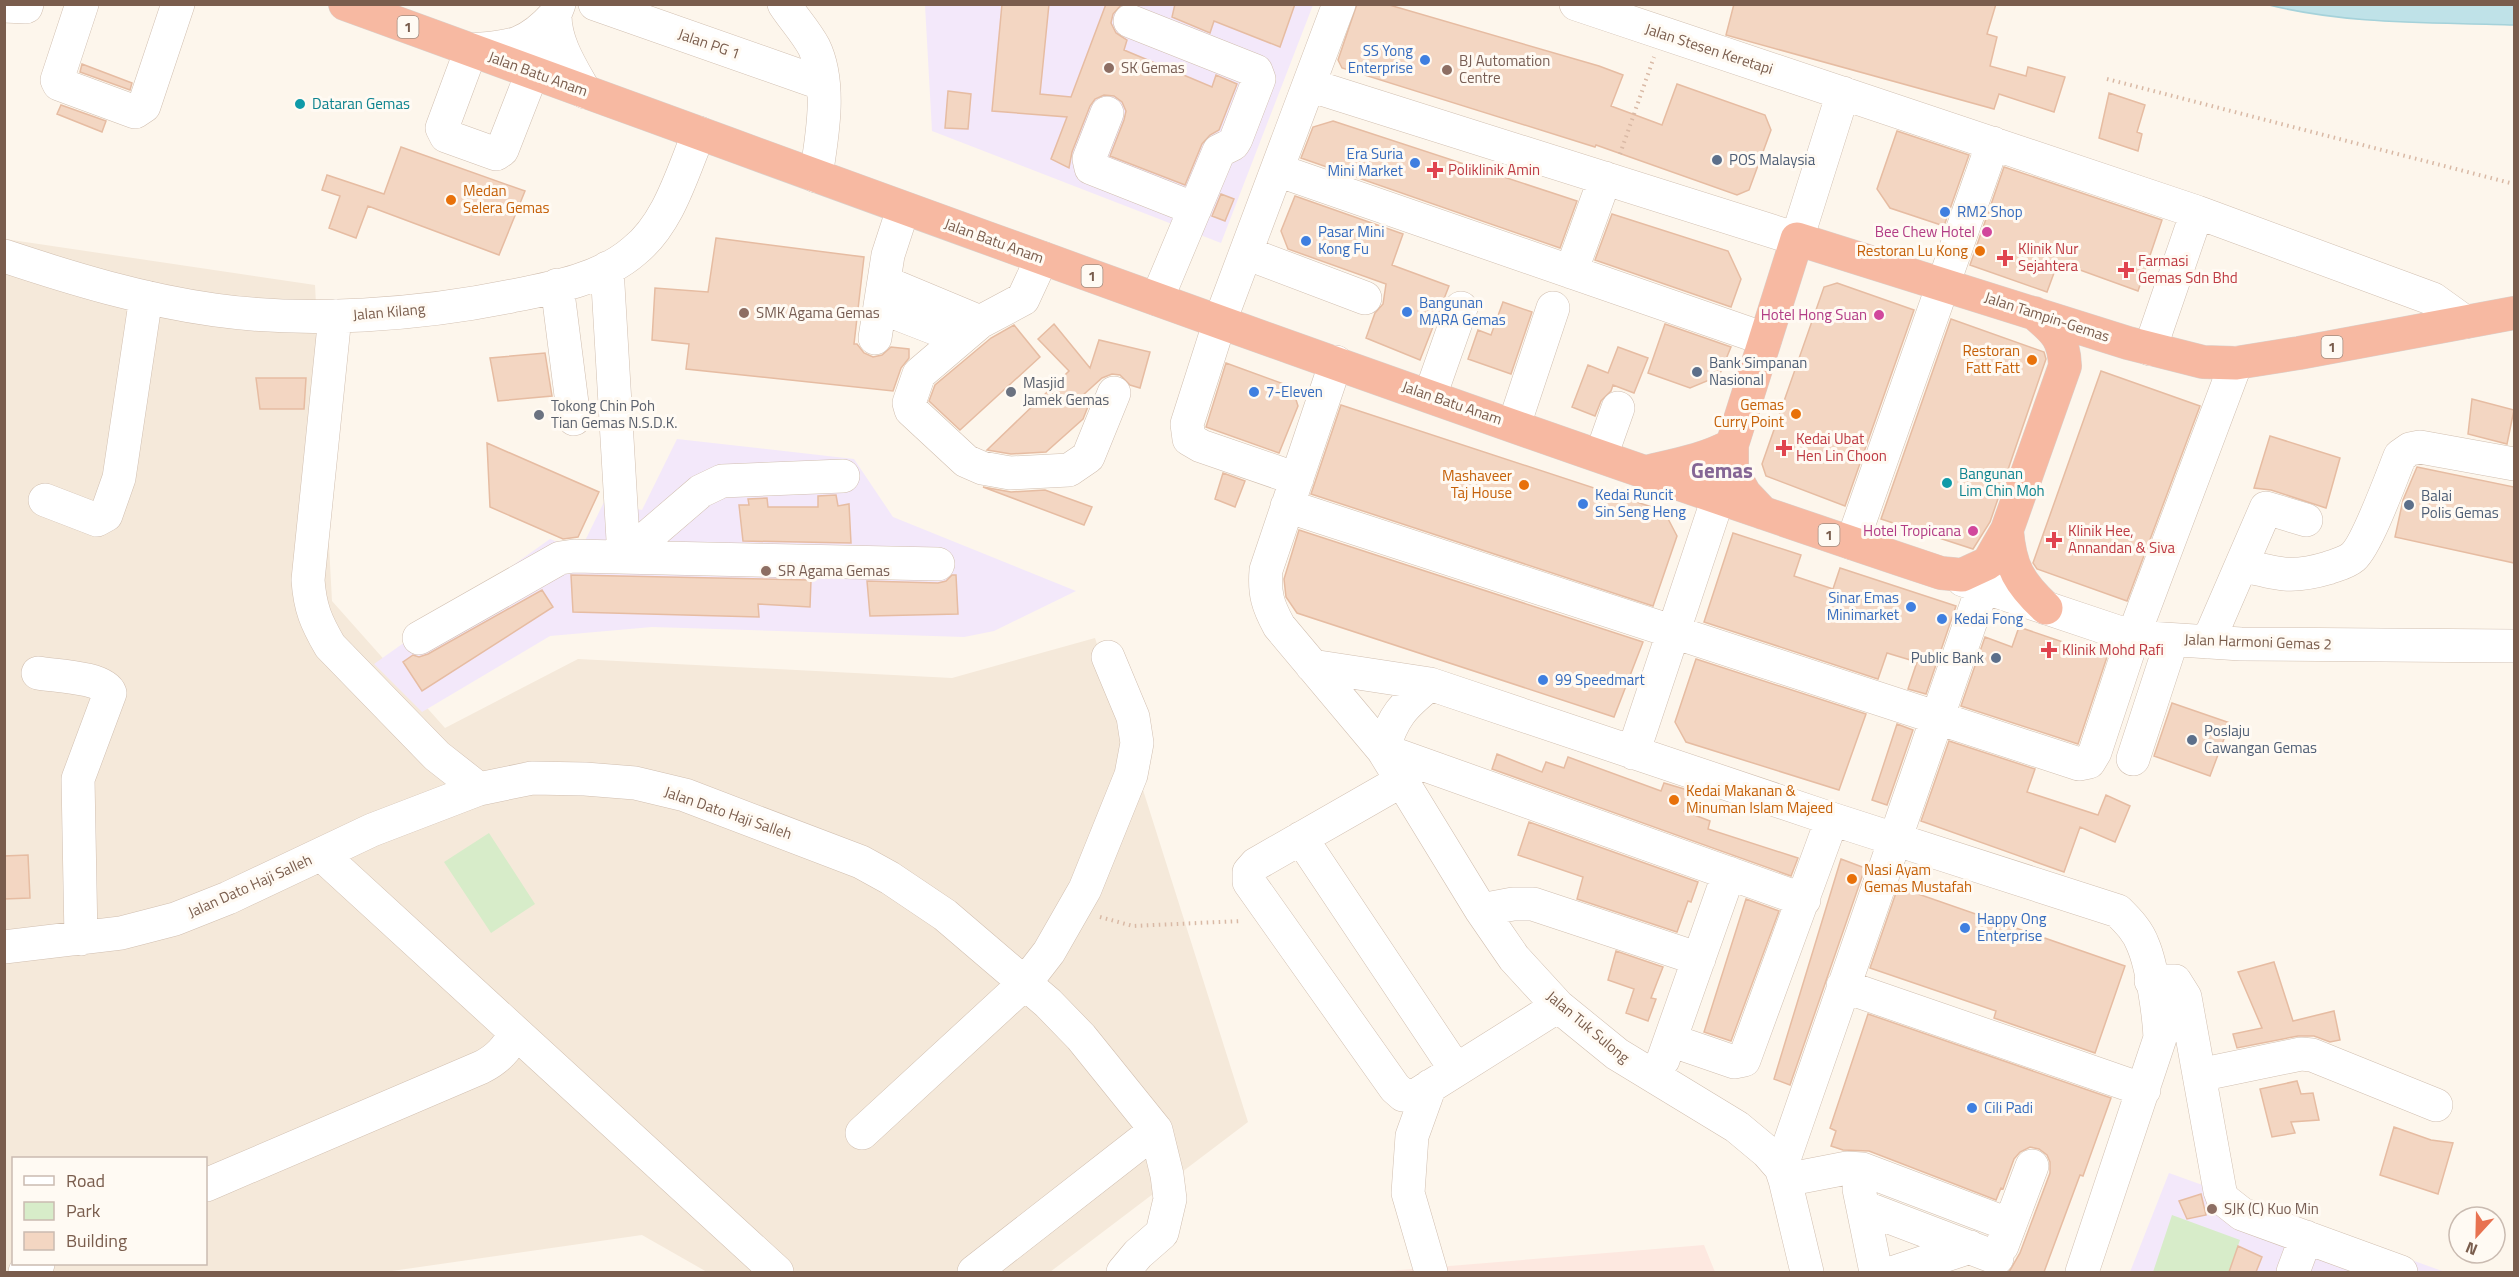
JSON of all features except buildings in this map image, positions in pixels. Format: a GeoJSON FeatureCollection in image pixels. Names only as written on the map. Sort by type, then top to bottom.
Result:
{"type":"FeatureCollection","features":[{"type":"Feature","properties":{"kind":"highway","name":"Jalan Batu Anam"},"geometry":{"type":"LineString","coordinates":[[345,4],[903,209],[1645,472]]}},
{"type":"Feature","properties":{"kind":"highway","name":"Jalan Tampin-Gemas"},"geometry":{"type":"LineString","coordinates":[[1797,239],[2139,346],[2204,362],[2236,363],[2514,313]]}},
{"type":"Feature","properties":{"kind":"highway"},"geometry":{"type":"LineString","coordinates":[[1763,513],[1745,494],[1732,471],[1732,445],[1797,239]]}},
{"type":"Feature","properties":{"kind":"highway"},"geometry":{"type":"LineString","coordinates":[[2034,313],[2060,337],[2065,366]]}},
{"type":"Feature","properties":{"kind":"highway","name":"1"},"geometry":{"type":"LineString","coordinates":[[1645,472],[1941,573],[1962,574],[1988,563],[2007,530],[2065,366],[2079,353],[2104,344],[2139,346]]}},
{"type":"Feature","properties":{"kind":"highway"},"geometry":{"type":"LineString","coordinates":[[1645,472],[1716,454],[1732,445]]}},
{"type":"Feature","properties":{"kind":"highway"},"geometry":{"type":"LineString","coordinates":[[2007,530],[2009,551],[2014,567],[2026,589],[2046,608]]}},
{"type":"Feature","properties":{"kind":"street"},"geometry":{"type":"LineString","coordinates":[[4,6],[26,7],[27,4]]}},
{"type":"Feature","properties":{"kind":"street"},"geometry":{"type":"LineString","coordinates":[[82,4],[57,80],[59,84],[135,112],[144,106],[178,4]]}},
{"type":"Feature","properties":{"kind":"street","name":"Jalan PG 1"},"geometry":{"type":"LineString","coordinates":[[595,4],[824,84]]}},
{"type":"Feature","properties":{"kind":"street"},"geometry":{"type":"LineString","coordinates":[[784,4],[814,47],[824,84],[823,126],[816,176]]}},
{"type":"Feature","properties":{"kind":"street"},"geometry":{"type":"LineString","coordinates":[[1339,4],[1220,321],[1187,424],[1188,439],[1292,492],[1673,633],[2079,765],[2089,762],[2095,752],[2133,637],[2236,363]]}},
{"type":"Feature","properties":{"kind":"street","name":"Jalan Stesen Keretapi"},"geometry":{"type":"LineString","coordinates":[[1576,4],[1658,19],[1843,93],[2197,212],[2433,299],[2465,322]]}},
{"type":"Feature","properties":{"kind":"street"},"geometry":{"type":"LineString","coordinates":[[557,10],[502,150],[496,154],[446,136],[442,128],[471,50],[516,45],[539,33],[557,10]]}},
{"type":"Feature","properties":{"kind":"street"},"geometry":{"type":"LineString","coordinates":[[557,10],[555,29],[562,50],[585,92]]}},
{"type":"Feature","properties":{"kind":"street"},"geometry":{"type":"LineString","coordinates":[[1130,21],[1256,71],[1259,79],[1236,139],[1233,144],[1219,151],[1157,299]]}},
{"type":"Feature","properties":{"kind":"street"},"geometry":{"type":"LineString","coordinates":[[1309,85],[1797,239],[1843,93]]}},
{"type":"Feature","properties":{"kind":"street"},"geometry":{"type":"LineString","coordinates":[[1107,113],[1089,159],[1091,168],[1196,209]]}},
{"type":"Feature","properties":{"kind":"street","name":"Jalan Kilang"},"geometry":{"type":"LineString","coordinates":[[4,256],[95,285],[146,297],[214,310],[272,316],[334,316],[471,304],[557,285],[607,268],[636,250],[660,221],[699,133]]}},
{"type":"Feature","properties":{"kind":"street"},"geometry":{"type":"LineString","coordinates":[[1852,543],[1945,285],[1993,143]]}},
{"type":"Feature","properties":{"kind":"street"},"geometry":{"type":"LineString","coordinates":[[1277,170],[1765,339]]}},
{"type":"Feature","properties":{"kind":"street"},"geometry":{"type":"LineString","coordinates":[[1571,272],[1608,179]]}},
{"type":"Feature","properties":{"kind":"street"},"geometry":{"type":"LineString","coordinates":[[903,209],[888,255],[879,309],[970,330]]}},
{"type":"Feature","properties":{"kind":"street"},"geometry":{"type":"LineString","coordinates":[[2139,346],[2197,212]]}},
{"type":"Feature","properties":{"kind":"street"},"geometry":{"type":"LineString","coordinates":[[1246,253],[1365,298]]}},
{"type":"Feature","properties":{"kind":"street"},"geometry":{"type":"LineString","coordinates":[[1042,258],[1023,299],[970,330],[919,374],[909,403],[911,410],[966,461],[982,468],[1010,473],[1068,470],[1088,456],[1114,393]]}},
{"type":"Feature","properties":{"kind":"street"},"geometry":{"type":"LineString","coordinates":[[607,268],[624,557]]}},
{"type":"Feature","properties":{"kind":"street"},"geometry":{"type":"LineString","coordinates":[[557,285],[574,419]]}},
{"type":"Feature","properties":{"kind":"street"},"geometry":{"type":"LineString","coordinates":[[45,500],[97,520],[106,515],[119,477],[146,297]]}},
{"type":"Feature","properties":{"kind":"street"},"geometry":{"type":"LineString","coordinates":[[1430,396],[1461,308]]}},
{"type":"Feature","properties":{"kind":"street"},"geometry":{"type":"LineString","coordinates":[[1514,425],[1553,308]]}},
{"type":"Feature","properties":{"kind":"street"},"geometry":{"type":"LineString","coordinates":[[334,316],[308,580],[310,606],[318,627],[330,646],[437,756],[479,789]]}},
{"type":"Feature","properties":{"kind":"street","name":"Jalan Tuk Sulong"},"geometry":{"type":"LineString","coordinates":[[1336,362],[1266,570],[1264,592],[1279,626],[1383,750],[1481,910],[1514,958],[1558,1006],[1617,1054],[1737,1127],[1767,1152],[1783,1174],[1807,1272]]}},
{"type":"Feature","properties":{"kind":"street"},"geometry":{"type":"LineString","coordinates":[[1601,456],[1618,408]]}},
{"type":"Feature","properties":{"kind":"street"},"geometry":{"type":"LineString","coordinates":[[2242,565],[2280,575],[2297,576],[2341,564],[2352,558],[2362,545],[2400,456],[2410,449],[2420,447],[2514,464]]}},
{"type":"Feature","properties":{"kind":"street"},"geometry":{"type":"LineString","coordinates":[[624,557],[701,490],[722,481],[843,476]]}},
{"type":"Feature","properties":{"kind":"street"},"geometry":{"type":"LineString","coordinates":[[1633,753],[1718,498]]}},
{"type":"Feature","properties":{"kind":"street"},"geometry":{"type":"LineString","coordinates":[[2208,642],[2266,508],[2306,520]]}},
{"type":"Feature","properties":{"kind":"street"},"geometry":{"type":"LineString","coordinates":[[419,638],[552,561],[574,556],[938,564]]}},
{"type":"Feature","properties":{"kind":"street","name":"Jalan Harmoni Gemas 2"},"geometry":{"type":"LineString","coordinates":[[1941,573],[2133,637],[2241,644],[2514,646]]}},
{"type":"Feature","properties":{"kind":"street"},"geometry":{"type":"LineString","coordinates":[[1983,586],[1893,838],[1783,1174],[1854,1168],[2010,1225]]}},
{"type":"Feature","properties":{"kind":"street"},"geometry":{"type":"LineString","coordinates":[[2133,759],[2172,640]]}},
{"type":"Feature","properties":{"kind":"street"},"geometry":{"type":"LineString","coordinates":[[862,1133],[1025,983],[1049,952],[1085,889],[1131,775],[1136,750],[1136,729],[1108,657]]}},
{"type":"Feature","properties":{"kind":"street"},"geometry":{"type":"LineString","coordinates":[[1312,666],[1430,684],[1832,819],[2118,910],[2134,928],[2143,945],[2159,1020],[2160,1038],[2082,1272]]}},
{"type":"Feature","properties":{"kind":"street"},"geometry":{"type":"LineString","coordinates":[[38,673],[98,682],[108,688],[110,693],[78,779],[81,939]]}},
{"type":"Feature","properties":{"kind":"street"},"geometry":{"type":"LineString","coordinates":[[1430,684],[1404,705],[1390,726],[1383,750],[1804,900]]}},
{"type":"Feature","properties":{"kind":"street","name":"Jalan Dato Haji Salleh"},"geometry":{"type":"LineString","coordinates":[[4,947],[81,939],[149,927],[202,910],[372,830],[479,789],[532,778],[635,783],[685,795],[727,809],[861,862],[891,878],[945,915],[1048,1003],[1081,1037],[1156,1130]]}},
{"type":"Feature","properties":{"kind":"street"},"geometry":{"type":"LineString","coordinates":[[1401,781],[1252,867],[1248,876],[1249,882],[1395,1088],[1403,1095],[1415,1096],[1558,1006]]}},
{"type":"Feature","properties":{"kind":"street"},"geometry":{"type":"LineString","coordinates":[[1670,1040],[1734,1062],[1744,1060],[1832,819]]}},
{"type":"Feature","properties":{"kind":"street"},"geometry":{"type":"LineString","coordinates":[[1301,838],[1443,1078]]}},
{"type":"Feature","properties":{"kind":"street"},"geometry":{"type":"LineString","coordinates":[[322,855],[773,1271]]}},
{"type":"Feature","properties":{"kind":"street"},"geometry":{"type":"LineString","coordinates":[[1656,1079],[1729,873]]}},
{"type":"Feature","properties":{"kind":"street"},"geometry":{"type":"LineString","coordinates":[[1481,910],[1513,904],[1533,904],[1699,959]]}},
{"type":"Feature","properties":{"kind":"street"},"geometry":{"type":"LineString","coordinates":[[2151,981],[2175,981],[2185,997],[2223,1199],[2242,1214],[2401,1272]]}},
{"type":"Feature","properties":{"kind":"street"},"geometry":{"type":"LineString","coordinates":[[1843,986],[2144,1090]]}},
{"type":"Feature","properties":{"kind":"street"},"geometry":{"type":"LineString","coordinates":[[207,1185],[482,1067],[497,1059],[506,1050],[516,1033]]}},
{"type":"Feature","properties":{"kind":"street"},"geometry":{"type":"LineString","coordinates":[[2199,1075],[2301,1054],[2312,1055],[2436,1105]]}},
{"type":"Feature","properties":{"kind":"street"},"geometry":{"type":"LineString","coordinates":[[1431,1272],[1408,1193],[1412,1136],[1443,1078]]}},
{"type":"Feature","properties":{"kind":"street"},"geometry":{"type":"LineString","coordinates":[[974,1272],[1156,1130],[1170,1199],[1162,1233],[1138,1254],[1123,1272]]}},
{"type":"Feature","properties":{"kind":"street"},"geometry":{"type":"LineString","coordinates":[[1895,1272],[1986,1259],[2010,1225],[2032,1166]]}},
{"type":"Feature","properties":{"kind":"street"},"geometry":{"type":"LineString","coordinates":[[1854,1168],[1873,1258],[1922,1230]]}},
{"type":"Feature","properties":{"kind":"street"},"geometry":{"type":"LineString","coordinates":[[1863,1207],[1986,1259]]}},
{"type":"Feature","properties":{"kind":"street"},"geometry":{"type":"LineString","coordinates":[[2294,1272],[2306,1237]]}},
{"type":"Feature","properties":{"kind":"path"},"geometry":{"type":"LineString","coordinates":[[1608,179],[1658,19]]}},
{"type":"Feature","properties":{"kind":"path"},"geometry":{"type":"LineString","coordinates":[[2107,78],[2514,184]]}},
{"type":"Feature","properties":{"kind":"path"},"geometry":{"type":"LineString","coordinates":[[1099,917],[1133,926],[1241,921]]}},
{"type":"Feature","properties":{"kind":"shaded area","name":"SK Gemas"},"geometry":{"type":"Polygon","coordinates":[[[925,5],[1313,5],[1221,243],[932,131],[925,5]]]}},
{"type":"Feature","properties":{"kind":"shaded area"},"geometry":{"type":"Polygon","coordinates":[[[5,239],[315,285],[332,601],[445,728],[578,659],[952,678],[1095,638],[1248,1122],[1050,1272],[707,1272],[642,1235],[385,1272],[5,1272],[5,239]]]}},
{"type":"Feature","properties":{"kind":"shaded area","name":"SR Agama Gemas"},"geometry":{"type":"Polygon","coordinates":[[[677,439],[854,459],[893,517],[1076,591],[994,631],[964,637],[652,627],[550,636],[422,712],[374,664],[550,539],[580,551],[604,502],[642,510],[677,439]]]}},
{"type":"Feature","properties":{"kind":"shaded area","name":"SJK (C) Kuo Min"},"geometry":{"type":"Polygon","coordinates":[[[2169,1173],[2445,1272],[2130,1272],[2169,1173]]]}},
{"type":"Feature","properties":{"kind":"shaded area"},"geometry":{"type":"Polygon","coordinates":[[[1704,1245],[1715,1272],[1376,1272],[1704,1245]]]}},
{"type":"Feature","properties":{"kind":"green space"},"geometry":{"type":"Polygon","coordinates":[[[489,833],[535,904],[491,933],[444,862],[489,833]]]}},
{"type":"Feature","properties":{"kind":"green space"},"geometry":{"type":"Polygon","coordinates":[[[2172,1215],[2240,1240],[2229,1272],[2153,1272],[2172,1215]]]}},
{"type":"Feature","properties":{"kind":"water"},"geometry":{"type":"Polygon","coordinates":[[[2269,5],[2514,5],[2514,25],[2360,19],[2269,5]]]}},
{"type":"Feature","properties":{"kind":"place","name":"SS Yong Enterprise"},"geometry":{"type":"Point","coordinates":[1425,60]}},
{"type":"Feature","properties":{"kind":"place","name":"SK Gemas"},"geometry":{"type":"Point","coordinates":[1109,68]}},
{"type":"Feature","properties":{"kind":"place","name":"BJ Automation Centre"},"geometry":{"type":"Point","coordinates":[1447,70]}},
{"type":"Feature","properties":{"kind":"place","name":"Dataran Gemas"},"geometry":{"type":"Point","coordinates":[300,104]}},
{"type":"Feature","properties":{"kind":"place","name":"POS Malaysia"},"geometry":{"type":"Point","coordinates":[1717,160]}},
{"type":"Feature","properties":{"kind":"place","name":"Era Suria Mini Market"},"geometry":{"type":"Point","coordinates":[1415,163]}},
{"type":"Feature","properties":{"kind":"place","name":"Poliklinik Amin"},"geometry":{"type":"Point","coordinates":[1435,170]}},
{"type":"Feature","properties":{"kind":"place","name":"Medan Selera Gemas"},"geometry":{"type":"Point","coordinates":[451,200]}},
{"type":"Feature","properties":{"kind":"place","name":"RM2 Shop"},"geometry":{"type":"Point","coordinates":[1945,212]}},
{"type":"Feature","properties":{"kind":"place","name":"Bee Chew Hotel"},"geometry":{"type":"Point","coordinates":[1987,232]}},
{"type":"Feature","properties":{"kind":"place","name":"Pasar Mini Kong Fu"},"geometry":{"type":"Point","coordinates":[1306,241]}},
{"type":"Feature","properties":{"kind":"place","name":"Restoran Lu Kong"},"geometry":{"type":"Point","coordinates":[1980,251]}},
{"type":"Feature","properties":{"kind":"place","name":"Klinik Nur Sejahtera"},"geometry":{"type":"Point","coordinates":[2005,258]}},
{"type":"Feature","properties":{"kind":"place","name":"Farmasi Gemas Sdn Bhd"},"geometry":{"type":"Point","coordinates":[2126,270]}},
{"type":"Feature","properties":{"kind":"place","name":"Bangunan MARA Gemas"},"geometry":{"type":"Point","coordinates":[1407,312]}},
{"type":"Feature","properties":{"kind":"place","name":"SMK Agama Gemas"},"geometry":{"type":"Point","coordinates":[744,313]}},
{"type":"Feature","properties":{"kind":"place","name":"Hotel Hong Suan"},"geometry":{"type":"Point","coordinates":[1879,315]}},
{"type":"Feature","properties":{"kind":"place","name":"Restoran Fatt Fatt"},"geometry":{"type":"Point","coordinates":[2032,360]}},
{"type":"Feature","properties":{"kind":"place","name":"Bank Simpanan Nasional"},"geometry":{"type":"Point","coordinates":[1697,372]}},
{"type":"Feature","properties":{"kind":"place","name":"Masjid Jamek Gemas"},"geometry":{"type":"Point","coordinates":[1011,392]}},
{"type":"Feature","properties":{"kind":"place","name":"7-Eleven"},"geometry":{"type":"Point","coordinates":[1254,392]}},
{"type":"Feature","properties":{"kind":"place","name":"Gemas Curry Point"},"geometry":{"type":"Point","coordinates":[1796,414]}},
{"type":"Feature","properties":{"kind":"place","name":"Tokong Chin Poh Tian Gemas N.S.D.K."},"geometry":{"type":"Point","coordinates":[539,415]}},
{"type":"Feature","properties":{"kind":"place","name":"Kedai Ubat Hen Lin Choon"},"geometry":{"type":"Point","coordinates":[1784,448]}},
{"type":"Feature","properties":{"kind":"place","name":"Bangunan Lim Chin Moh"},"geometry":{"type":"Point","coordinates":[1947,483]}},
{"type":"Feature","properties":{"kind":"place","name":"Mashaveer Taj House"},"geometry":{"type":"Point","coordinates":[1524,485]}},
{"type":"Feature","properties":{"kind":"place","name":"Kedai Runcit Sin Seng Heng"},"geometry":{"type":"Point","coordinates":[1583,504]}},
{"type":"Feature","properties":{"kind":"place","name":"Balai Polis Gemas"},"geometry":{"type":"Point","coordinates":[2409,505]}},
{"type":"Feature","properties":{"kind":"place","name":"Hotel Tropicana"},"geometry":{"type":"Point","coordinates":[1973,531]}},
{"type":"Feature","properties":{"kind":"place","name":"Klinik Hee, Annandan & Siva"},"geometry":{"type":"Point","coordinates":[2054,540]}},
{"type":"Feature","properties":{"kind":"place","name":"SR Agama Gemas"},"geometry":{"type":"Point","coordinates":[766,571]}},
{"type":"Feature","properties":{"kind":"place","name":"Sinar Emas Minimarket"},"geometry":{"type":"Point","coordinates":[1911,607]}},
{"type":"Feature","properties":{"kind":"place","name":"Kedai Fong"},"geometry":{"type":"Point","coordinates":[1942,619]}},
{"type":"Feature","properties":{"kind":"place","name":"Klinik Mohd Rafi"},"geometry":{"type":"Point","coordinates":[2049,650]}},
{"type":"Feature","properties":{"kind":"place","name":"Public Bank"},"geometry":{"type":"Point","coordinates":[1996,658]}},
{"type":"Feature","properties":{"kind":"place","name":"99 Speedmart"},"geometry":{"type":"Point","coordinates":[1543,680]}},
{"type":"Feature","properties":{"kind":"place","name":"Poslaju Cawangan Gemas"},"geometry":{"type":"Point","coordinates":[2192,740]}},
{"type":"Feature","properties":{"kind":"place","name":"Kedai Makanan & Minuman Islam Majeed"},"geometry":{"type":"Point","coordinates":[1674,800]}},
{"type":"Feature","properties":{"kind":"place","name":"Nasi Ayam Gemas Mustafah"},"geometry":{"type":"Point","coordinates":[1852,879]}},
{"type":"Feature","properties":{"kind":"place","name":"Happy Ong Enterprise"},"geometry":{"type":"Point","coordinates":[1965,928]}},
{"type":"Feature","properties":{"kind":"place","name":"Cili Padi"},"geometry":{"type":"Point","coordinates":[1972,1108]}},
{"type":"Feature","properties":{"kind":"place","name":"SJK (C) Kuo Min"},"geometry":{"type":"Point","coordinates":[2212,1209]}},
{"type":"Feature","properties":{"kind":"district","name":"Gemas"},"geometry":{"type":"Point","coordinates":[1722,471]}}]}
